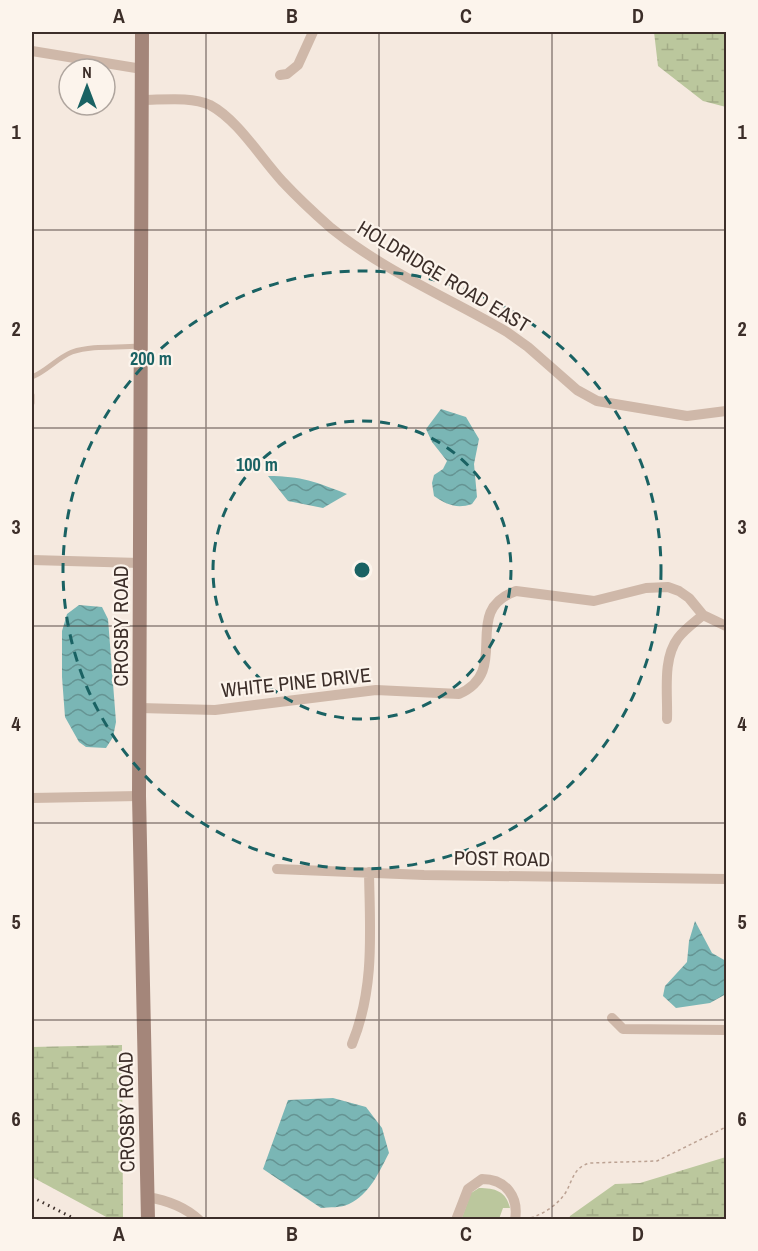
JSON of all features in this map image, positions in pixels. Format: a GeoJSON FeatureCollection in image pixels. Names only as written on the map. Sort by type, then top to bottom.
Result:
{"type":"FeatureCollection","features":[{"type":"Feature","properties":{"kind":"street","name":"CROSBY ROAD"},"geometry":{"type":"LineString","coordinates":[[142,32],[139,796],[148,1220]]}},
{"type":"Feature","properties":{"kind":"street"},"geometry":{"type":"LineString","coordinates":[[280,75],[287,74],[298,65],[313,32]]}},
{"type":"Feature","properties":{"kind":"street"},"geometry":{"type":"LineString","coordinates":[[32,51],[142,69]]}},
{"type":"Feature","properties":{"kind":"street","name":"HOLDRIDGE ROAD EAST"},"geometry":{"type":"LineString","coordinates":[[142,100],[196,101],[208,104],[220,112],[310,209],[350,243],[507,332],[578,390],[597,401],[687,416],[726,411]]}},
{"type":"Feature","properties":{"kind":"street"},"geometry":{"type":"LineString","coordinates":[[32,560],[140,563]]}},
{"type":"Feature","properties":{"kind":"street","name":"WHITE PINE DRIVE"},"geometry":{"type":"LineString","coordinates":[[140,708],[214,710],[376,690],[459,694],[469,690],[483,674],[489,612],[505,594],[516,591],[594,602],[646,588],[668,587],[689,598],[703,615],[726,626]]}},
{"type":"Feature","properties":{"kind":"street"},"geometry":{"type":"LineString","coordinates":[[667,718],[669,658],[679,637],[703,615]]}},
{"type":"Feature","properties":{"kind":"street"},"geometry":{"type":"LineString","coordinates":[[32,798],[139,796]]}},
{"type":"Feature","properties":{"kind":"street","name":"POST ROAD"},"geometry":{"type":"LineString","coordinates":[[277,869],[424,875],[726,879]]}},
{"type":"Feature","properties":{"kind":"street"},"geometry":{"type":"LineString","coordinates":[[352,1044],[363,1014],[369,984],[371,946],[369,872]]}},
{"type":"Feature","properties":{"kind":"street"},"geometry":{"type":"LineString","coordinates":[[612,1018],[623,1029],[726,1029]]}},
{"type":"Feature","properties":{"kind":"street"},"geometry":{"type":"LineString","coordinates":[[456,1220],[468,1189],[482,1179],[490,1179],[504,1184],[514,1198],[517,1209],[515,1220]]}},
{"type":"Feature","properties":{"kind":"street"},"geometry":{"type":"LineString","coordinates":[[147,1197],[184,1208],[199,1220]]}},
{"type":"Feature","properties":{"kind":"lane"},"geometry":{"type":"LineString","coordinates":[[32,377],[74,352],[141,346]]}},
{"type":"Feature","properties":{"kind":"lane"},"geometry":{"type":"LineString","coordinates":[[32,395],[32,403]]}},
{"type":"Feature","properties":{"kind":"path"},"geometry":{"type":"LineString","coordinates":[[525,1220],[556,1203],[565,1194],[575,1172],[583,1165],[657,1161],[726,1127]]}},
{"type":"Feature","properties":{"kind":"green space"},"geometry":{"type":"Polygon","coordinates":[[[654,32],[726,32],[726,107],[703,101],[658,66],[654,32]]]}},
{"type":"Feature","properties":{"kind":"green space"},"geometry":{"type":"Polygon","coordinates":[[[122,1045],[123,1219],[110,1219],[32,1177],[32,1047],[122,1045]]]}},
{"type":"Feature","properties":{"kind":"green space"},"geometry":{"type":"Polygon","coordinates":[[[726,1157],[726,1219],[569,1219],[615,1184],[640,1183],[726,1157]]]}},
{"type":"Feature","properties":{"kind":"green space"},"geometry":{"type":"Polygon","coordinates":[[[479,1188],[499,1192],[506,1198],[510,1208],[503,1208],[499,1219],[461,1220],[471,1193],[479,1188]]]}},
{"type":"Feature","properties":{"kind":"water"},"geometry":{"type":"Polygon","coordinates":[[[441,409],[466,417],[479,439],[474,464],[477,497],[472,504],[452,505],[434,496],[432,483],[434,475],[443,469],[447,461],[432,442],[426,429],[441,409]]]}},
{"type":"Feature","properties":{"kind":"water"},"geometry":{"type":"Polygon","coordinates":[[[268,476],[309,480],[347,494],[323,508],[288,501],[268,476]]]}},
{"type":"Feature","properties":{"kind":"water"},"geometry":{"type":"Polygon","coordinates":[[[79,605],[102,607],[108,619],[116,722],[113,737],[106,748],[86,747],[79,742],[65,717],[62,631],[67,614],[79,605]]]}},
{"type":"Feature","properties":{"kind":"water"},"geometry":{"type":"Polygon","coordinates":[[[695,921],[712,953],[726,961],[726,994],[710,1003],[676,1008],[663,996],[665,986],[687,962],[689,941],[695,921]]]}},
{"type":"Feature","properties":{"kind":"water"},"geometry":{"type":"Polygon","coordinates":[[[333,1098],[366,1107],[382,1128],[389,1153],[373,1182],[356,1200],[342,1206],[321,1208],[263,1169],[288,1100],[333,1098]]]}},
{"type":"Feature","properties":{"kind":"railway"},"geometry":{"type":"LineString","coordinates":[[32,1197],[77,1220]]}}]}
